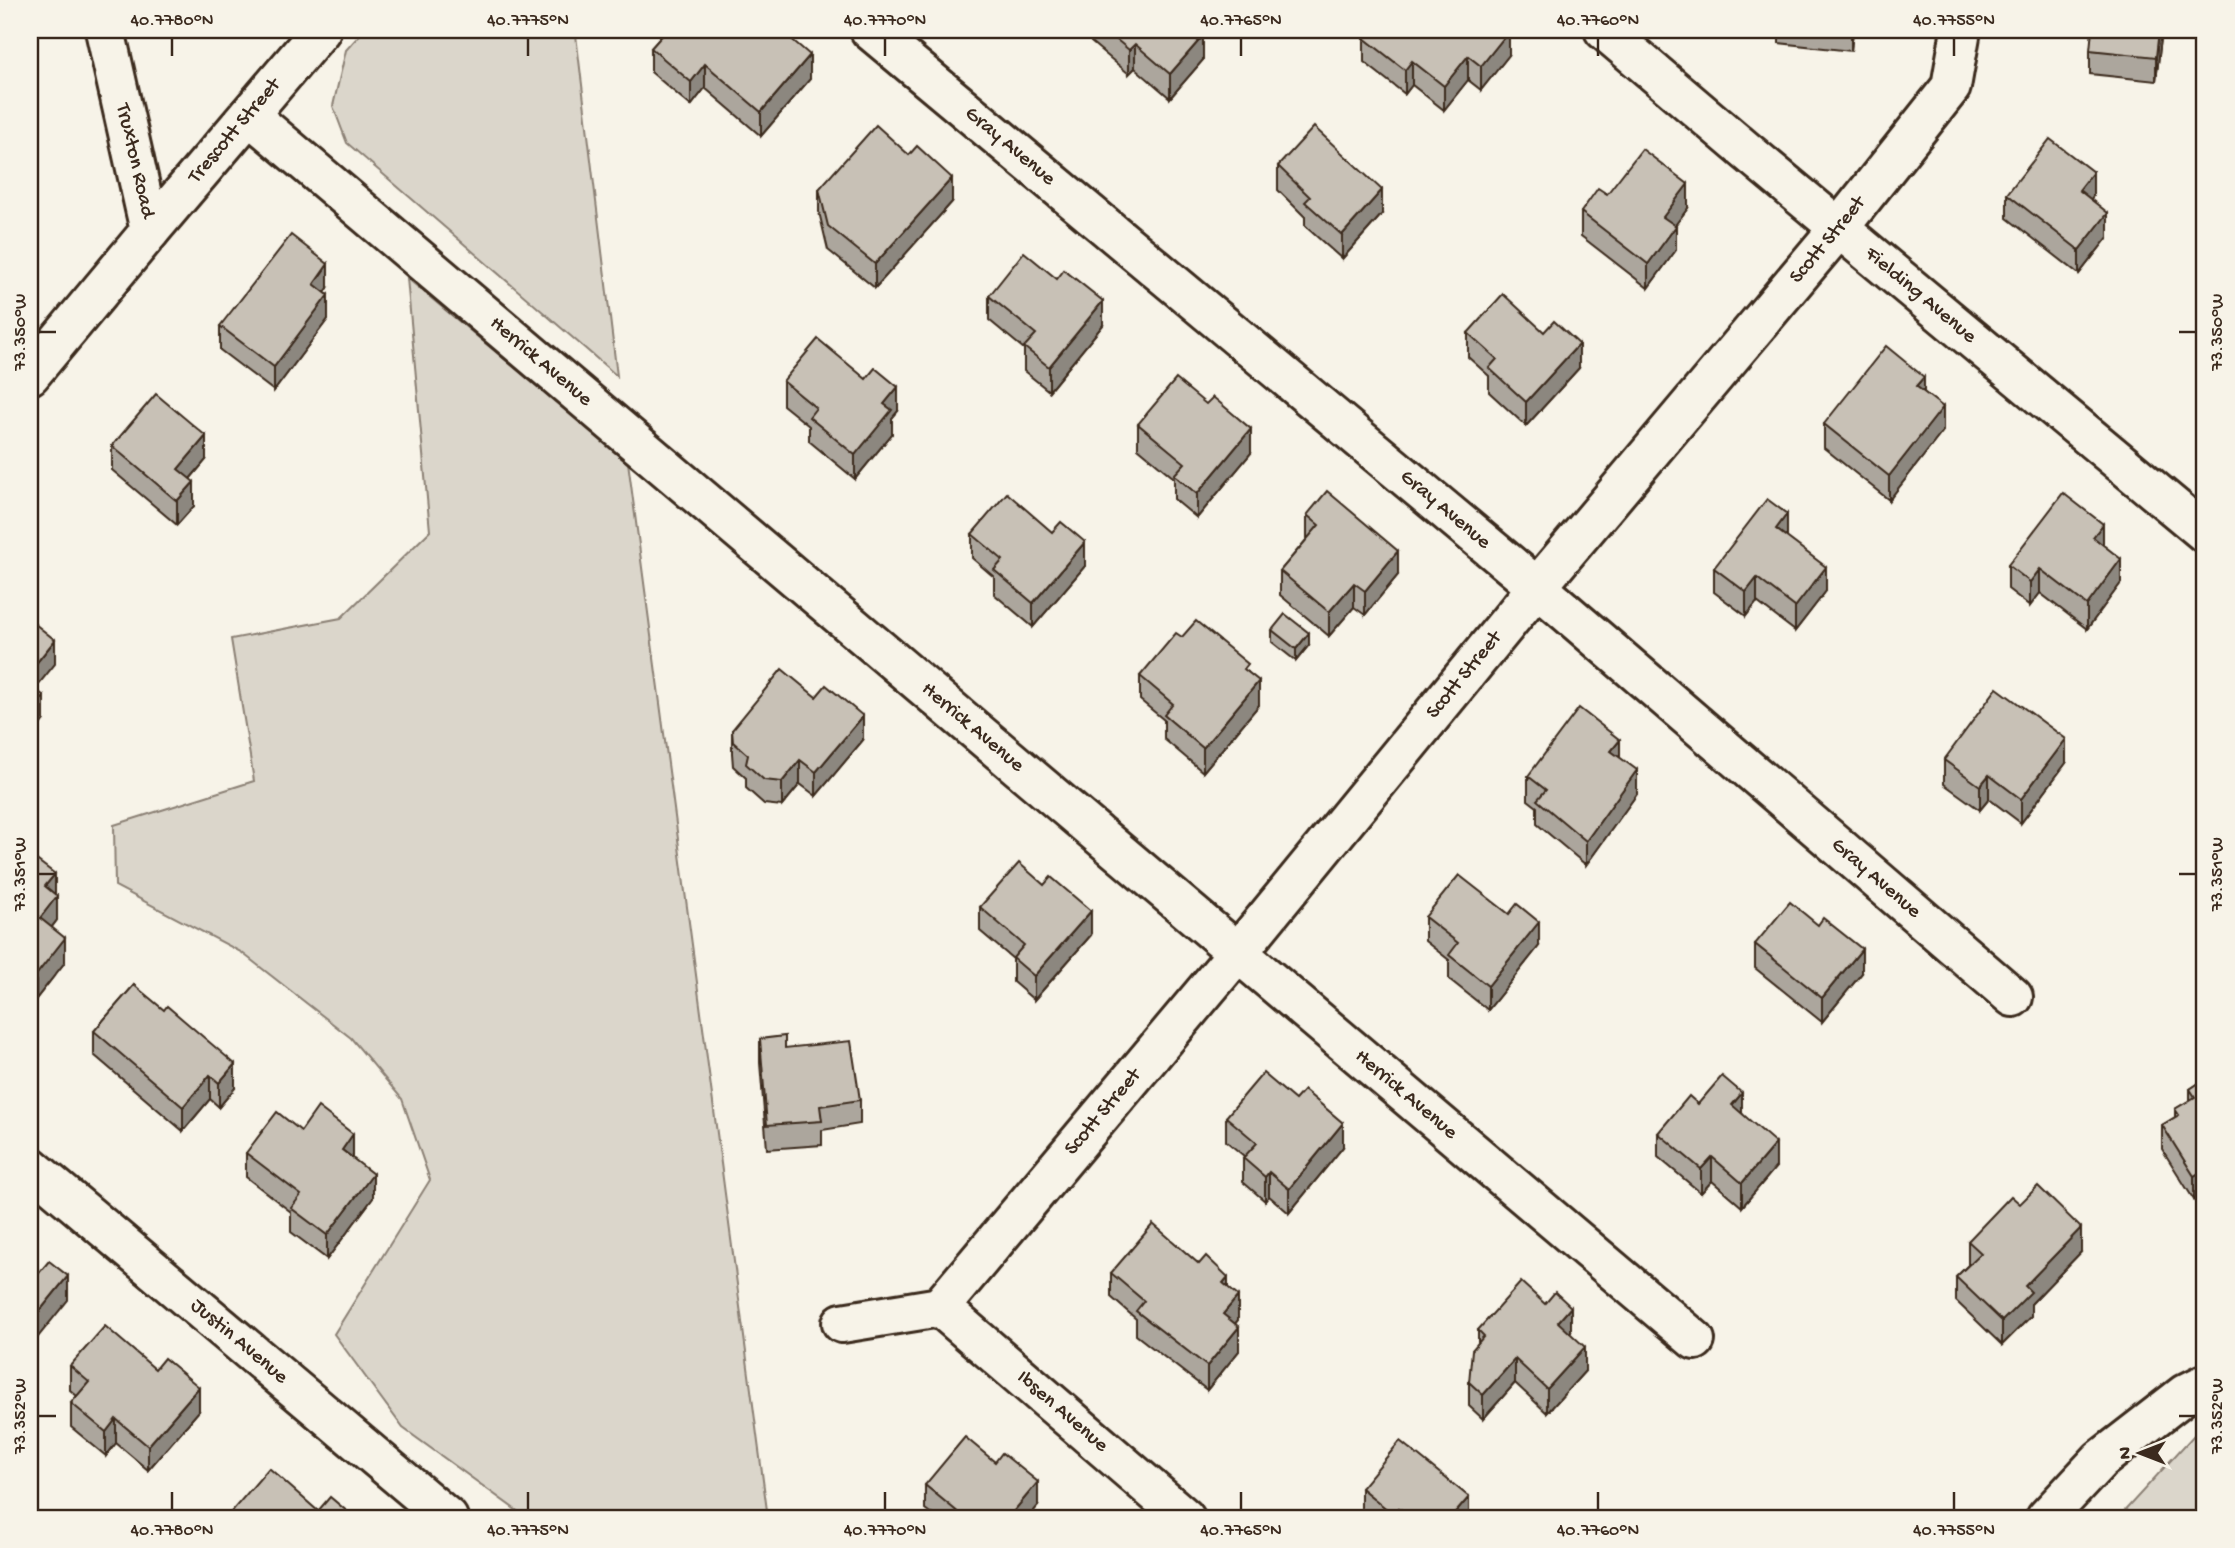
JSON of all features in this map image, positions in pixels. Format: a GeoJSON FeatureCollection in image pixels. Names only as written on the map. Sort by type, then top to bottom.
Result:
{"type":"FeatureCollection","features":[{"type":"Feature","properties":{"kind":"street","name":"Truxton Road"},"geometry":{"type":"LineString","coordinates":[[30,375],[150,232],[105,30]]}},
{"type":"Feature","properties":{"kind":"street","name":"Trescott Street"},"geometry":{"type":"LineString","coordinates":[[150,232],[321,30]]}},
{"type":"Feature","properties":{"kind":"street","name":"Gray Avenue"},"geometry":{"type":"LineString","coordinates":[[870,30],[1537,587],[2014,997]]}},
{"type":"Feature","properties":{"kind":"street","name":"Fielding Avenue"},"geometry":{"type":"LineString","coordinates":[[1604,30],[2205,533]]}},
{"type":"Feature","properties":{"kind":"street","name":"Scott Street"},"geometry":{"type":"LineString","coordinates":[[940,1307],[1238,952],[1537,587],[1839,228],[1951,87],[1961,30]]}},
{"type":"Feature","properties":{"kind":"street","name":"Herrick Avenue"},"geometry":{"type":"LineString","coordinates":[[248,116],[1695,1340]]}},
{"type":"Feature","properties":{"kind":"street","name":"Justin Avenue"},"geometry":{"type":"LineString","coordinates":[[30,1166],[448,1518]]}},
{"type":"Feature","properties":{"kind":"street"},"geometry":{"type":"LineString","coordinates":[[842,1323],[940,1307]]}},
{"type":"Feature","properties":{"kind":"street","name":"Ibsen Avenue"},"geometry":{"type":"LineString","coordinates":[[940,1307],[1185,1518]]}},
{"type":"Feature","properties":{"kind":"street"},"geometry":{"type":"LineString","coordinates":[[2046,1518],[2101,1460],[2185,1394],[2205,1384]]}},
{"type":"Feature","properties":{"kind":"shaded area"},"geometry":{"type":"Polygon","coordinates":[[[364,30],[571,30],[576,35],[617,376],[347,143],[333,106],[346,50],[364,30]]]}},
{"type":"Feature","properties":{"kind":"shaded area"},"geometry":{"type":"Polygon","coordinates":[[[407,278],[628,462],[768,1518],[527,1518],[403,1428],[334,1334],[430,1180],[402,1099],[351,1038],[241,952],[115,886],[114,825],[254,781],[231,639],[341,618],[430,531],[407,278]]]}},
{"type":"Feature","properties":{"kind":"shaded area"},"geometry":{"type":"Polygon","coordinates":[[[2205,1429],[2205,1518],[2118,1518],[2194,1435],[2205,1429]]]}},
{"type":"Feature","properties":{"kind":"building"},"geometry":{"type":"Polygon","coordinates":[[[667,30],[781,30],[810,55],[761,112],[705,64],[691,82],[651,48],[667,30]]]}},
{"type":"Feature","properties":{"kind":"building"},"geometry":{"type":"Polygon","coordinates":[[[1105,30],[1196,30],[1203,36],[1170,74],[1135,44],[1129,50],[1105,30]]]}},
{"type":"Feature","properties":{"kind":"building"},"geometry":{"type":"Polygon","coordinates":[[[1370,30],[1509,31],[1481,66],[1468,56],[1444,86],[1412,61],[1405,70],[1364,38],[1370,30]]]}},
{"type":"Feature","properties":{"kind":"building"},"geometry":{"type":"Polygon","coordinates":[[[2092,30],[2159,30],[2156,57],[2090,50],[2092,30]]]}},
{"type":"Feature","properties":{"kind":"building"},"geometry":{"type":"Polygon","coordinates":[[[876,125],[909,155],[917,146],[952,178],[875,264],[828,226],[819,189],[876,125]]]}},
{"type":"Feature","properties":{"kind":"building"},"geometry":{"type":"Polygon","coordinates":[[[1314,127],[1382,190],[1342,235],[1305,202],[1310,197],[1278,166],[1314,127]]]}},
{"type":"Feature","properties":{"kind":"building"},"geometry":{"type":"Polygon","coordinates":[[[2050,139],[2093,172],[2079,190],[2108,213],[2079,250],[2007,194],[2050,139]]]}},
{"type":"Feature","properties":{"kind":"building"},"geometry":{"type":"Polygon","coordinates":[[[1642,149],[1688,184],[1663,217],[1676,226],[1648,264],[1581,212],[1598,188],[1607,194],[1642,149]]]}},
{"type":"Feature","properties":{"kind":"building"},"geometry":{"type":"Polygon","coordinates":[[[291,235],[328,264],[314,284],[328,295],[274,367],[220,326],[291,235]]]}},
{"type":"Feature","properties":{"kind":"building"},"geometry":{"type":"Polygon","coordinates":[[[1024,252],[1057,279],[1064,270],[1103,301],[1049,367],[1024,347],[1036,334],[989,296],[1024,252]]]}},
{"type":"Feature","properties":{"kind":"building"},"geometry":{"type":"Polygon","coordinates":[[[1503,294],[1544,332],[1554,321],[1579,344],[1526,402],[1489,368],[1497,359],[1468,333],[1503,294]]]}},
{"type":"Feature","properties":{"kind":"building"},"geometry":{"type":"Polygon","coordinates":[[[818,339],[866,379],[875,368],[898,387],[884,404],[892,410],[855,455],[809,417],[816,408],[783,381],[818,339]]]}},
{"type":"Feature","properties":{"kind":"building"},"geometry":{"type":"Polygon","coordinates":[[[1886,346],[1924,377],[1916,386],[1943,407],[1889,476],[1824,424],[1886,346]]]}},
{"type":"Feature","properties":{"kind":"building"},"geometry":{"type":"Polygon","coordinates":[[[1176,379],[1206,404],[1213,397],[1251,429],[1197,494],[1174,475],[1185,463],[1138,424],[1176,379]]]}},
{"type":"Feature","properties":{"kind":"building"},"geometry":{"type":"Polygon","coordinates":[[[156,394],[206,436],[178,469],[194,482],[177,501],[112,446],[156,394]]]}},
{"type":"Feature","properties":{"kind":"building"},"geometry":{"type":"Polygon","coordinates":[[[1327,491],[1398,551],[1365,591],[1354,583],[1329,612],[1280,571],[1319,525],[1307,515],[1327,491]]]}},
{"type":"Feature","properties":{"kind":"building"},"geometry":{"type":"Polygon","coordinates":[[[1007,493],[1052,532],[1061,522],[1085,542],[1033,603],[994,570],[1003,560],[972,534],[1007,493]]]}},
{"type":"Feature","properties":{"kind":"building"},"geometry":{"type":"Polygon","coordinates":[[[2063,493],[2103,524],[2093,537],[2121,559],[2087,605],[2040,569],[2030,582],[2008,565],[2063,493]]]}},
{"type":"Feature","properties":{"kind":"building"},"geometry":{"type":"Polygon","coordinates":[[[1767,499],[1787,514],[1776,529],[1826,567],[1795,607],[1757,578],[1746,592],[1714,568],[1767,499]]]}},
{"type":"Feature","properties":{"kind":"building"},"geometry":{"type":"Polygon","coordinates":[[[1285,614],[1309,633],[1296,649],[1272,630],[1285,614]]]}},
{"type":"Feature","properties":{"kind":"building"},"geometry":{"type":"Polygon","coordinates":[[[30,620],[55,640],[30,671],[30,620]]]}},
{"type":"Feature","properties":{"kind":"building"},"geometry":{"type":"Polygon","coordinates":[[[1196,621],[1248,664],[1244,669],[1259,681],[1203,748],[1164,715],[1173,704],[1140,676],[1176,633],[1182,637],[1196,621]]]}},
{"type":"Feature","properties":{"kind":"building"},"geometry":{"type":"Polygon","coordinates":[[[782,669],[816,697],[826,685],[863,716],[816,772],[800,760],[782,782],[764,780],[746,764],[748,755],[733,742],[732,730],[782,669]]]}},
{"type":"Feature","properties":{"kind":"building"},"geometry":{"type":"Polygon","coordinates":[[[30,685],[44,696],[30,714],[30,685]]]}},
{"type":"Feature","properties":{"kind":"building"},"geometry":{"type":"Polygon","coordinates":[[[1997,688],[2066,739],[2021,799],[1989,775],[1980,786],[1944,760],[1997,688]]]}},
{"type":"Feature","properties":{"kind":"building"},"geometry":{"type":"Polygon","coordinates":[[[1579,708],[1620,740],[1611,751],[1637,770],[1586,841],[1537,800],[1546,790],[1528,776],[1579,708]]]}},
{"type":"Feature","properties":{"kind":"building"},"geometry":{"type":"Polygon","coordinates":[[[30,855],[55,874],[45,886],[57,896],[40,918],[65,938],[36,975],[30,970],[30,855]]]}},
{"type":"Feature","properties":{"kind":"building"},"geometry":{"type":"Polygon","coordinates":[[[1019,863],[1044,885],[1051,877],[1091,911],[1034,976],[1013,958],[1024,945],[980,907],[1019,863]]]}},
{"type":"Feature","properties":{"kind":"building"},"geometry":{"type":"Polygon","coordinates":[[[1459,875],[1509,914],[1517,904],[1539,922],[1488,986],[1449,955],[1458,943],[1425,917],[1459,875]]]}},
{"type":"Feature","properties":{"kind":"building"},"geometry":{"type":"Polygon","coordinates":[[[1790,902],[1818,925],[1823,918],[1862,949],[1822,998],[1755,944],[1790,902]]]}},
{"type":"Feature","properties":{"kind":"building"},"geometry":{"type":"Polygon","coordinates":[[[134,985],[164,1010],[167,1006],[235,1064],[219,1083],[210,1075],[183,1107],[94,1031],[134,985]]]}},
{"type":"Feature","properties":{"kind":"building"},"geometry":{"type":"Polygon","coordinates":[[[785,1036],[785,1048],[851,1041],[860,1100],[820,1106],[822,1121],[767,1125],[760,1039],[785,1036]]]}},
{"type":"Feature","properties":{"kind":"building"},"geometry":{"type":"Polygon","coordinates":[[[1263,1073],[1295,1100],[1304,1090],[1343,1123],[1289,1189],[1269,1172],[1265,1177],[1243,1158],[1257,1143],[1226,1117],[1263,1073]]]}},
{"type":"Feature","properties":{"kind":"building"},"geometry":{"type":"Polygon","coordinates":[[[1722,1076],[1742,1093],[1732,1105],[1776,1143],[1742,1183],[1712,1157],[1701,1169],[1658,1133],[1689,1096],[1698,1104],[1722,1076]]]}},
{"type":"Feature","properties":{"kind":"building"},"geometry":{"type":"Polygon","coordinates":[[[2205,1079],[2205,1169],[2194,1176],[2162,1125],[2179,1115],[2175,1109],[2195,1097],[2190,1089],[2205,1079]]]}},
{"type":"Feature","properties":{"kind":"building"},"geometry":{"type":"Polygon","coordinates":[[[318,1107],[353,1134],[342,1150],[373,1174],[327,1235],[291,1208],[301,1195],[246,1153],[277,1112],[301,1131],[318,1107]]]}},
{"type":"Feature","properties":{"kind":"building"},"geometry":{"type":"Polygon","coordinates":[[[2038,1186],[2081,1228],[2025,1286],[2031,1292],[2002,1321],[1956,1277],[1981,1253],[1968,1241],[2011,1196],[2020,1204],[2038,1186]]]}},
{"type":"Feature","properties":{"kind":"building"},"geometry":{"type":"Polygon","coordinates":[[[1153,1224],[1199,1264],[1206,1256],[1228,1277],[1223,1283],[1238,1296],[1223,1314],[1239,1327],[1207,1366],[1136,1311],[1144,1301],[1111,1273],[1153,1224]]]}},
{"type":"Feature","properties":{"kind":"building"},"geometry":{"type":"Polygon","coordinates":[[[49,1261],[68,1276],[30,1323],[30,1266],[39,1273],[49,1261]]]}},
{"type":"Feature","properties":{"kind":"building"},"geometry":{"type":"Polygon","coordinates":[[[1521,1282],[1545,1304],[1555,1292],[1571,1307],[1558,1322],[1585,1347],[1547,1389],[1515,1359],[1483,1395],[1469,1382],[1472,1350],[1484,1336],[1478,1330],[1521,1282]]]}},
{"type":"Feature","properties":{"kind":"building"},"geometry":{"type":"Polygon","coordinates":[[[105,1326],[155,1369],[164,1358],[199,1387],[148,1446],[116,1419],[106,1432],[71,1403],[89,1382],[70,1366],[105,1326]]]}},
{"type":"Feature","properties":{"kind":"building"},"geometry":{"type":"Polygon","coordinates":[[[965,1437],[995,1462],[1002,1453],[1038,1482],[1008,1518],[965,1518],[925,1485],[965,1437]]]}},
{"type":"Feature","properties":{"kind":"building"},"geometry":{"type":"Polygon","coordinates":[[[1400,1441],[1469,1497],[1451,1518],[1412,1518],[1399,1508],[1394,1515],[1361,1488],[1400,1441]]]}},
{"type":"Feature","properties":{"kind":"building"},"geometry":{"type":"Polygon","coordinates":[[[269,1468],[318,1511],[330,1497],[349,1513],[345,1518],[226,1518],[269,1468]]]}},
{"type":"Feature","properties":{"kind":"building"},"geometry":{"type":"Polygon","coordinates":[[[32,1509],[44,1518],[30,1518],[32,1509]]]}}]}
